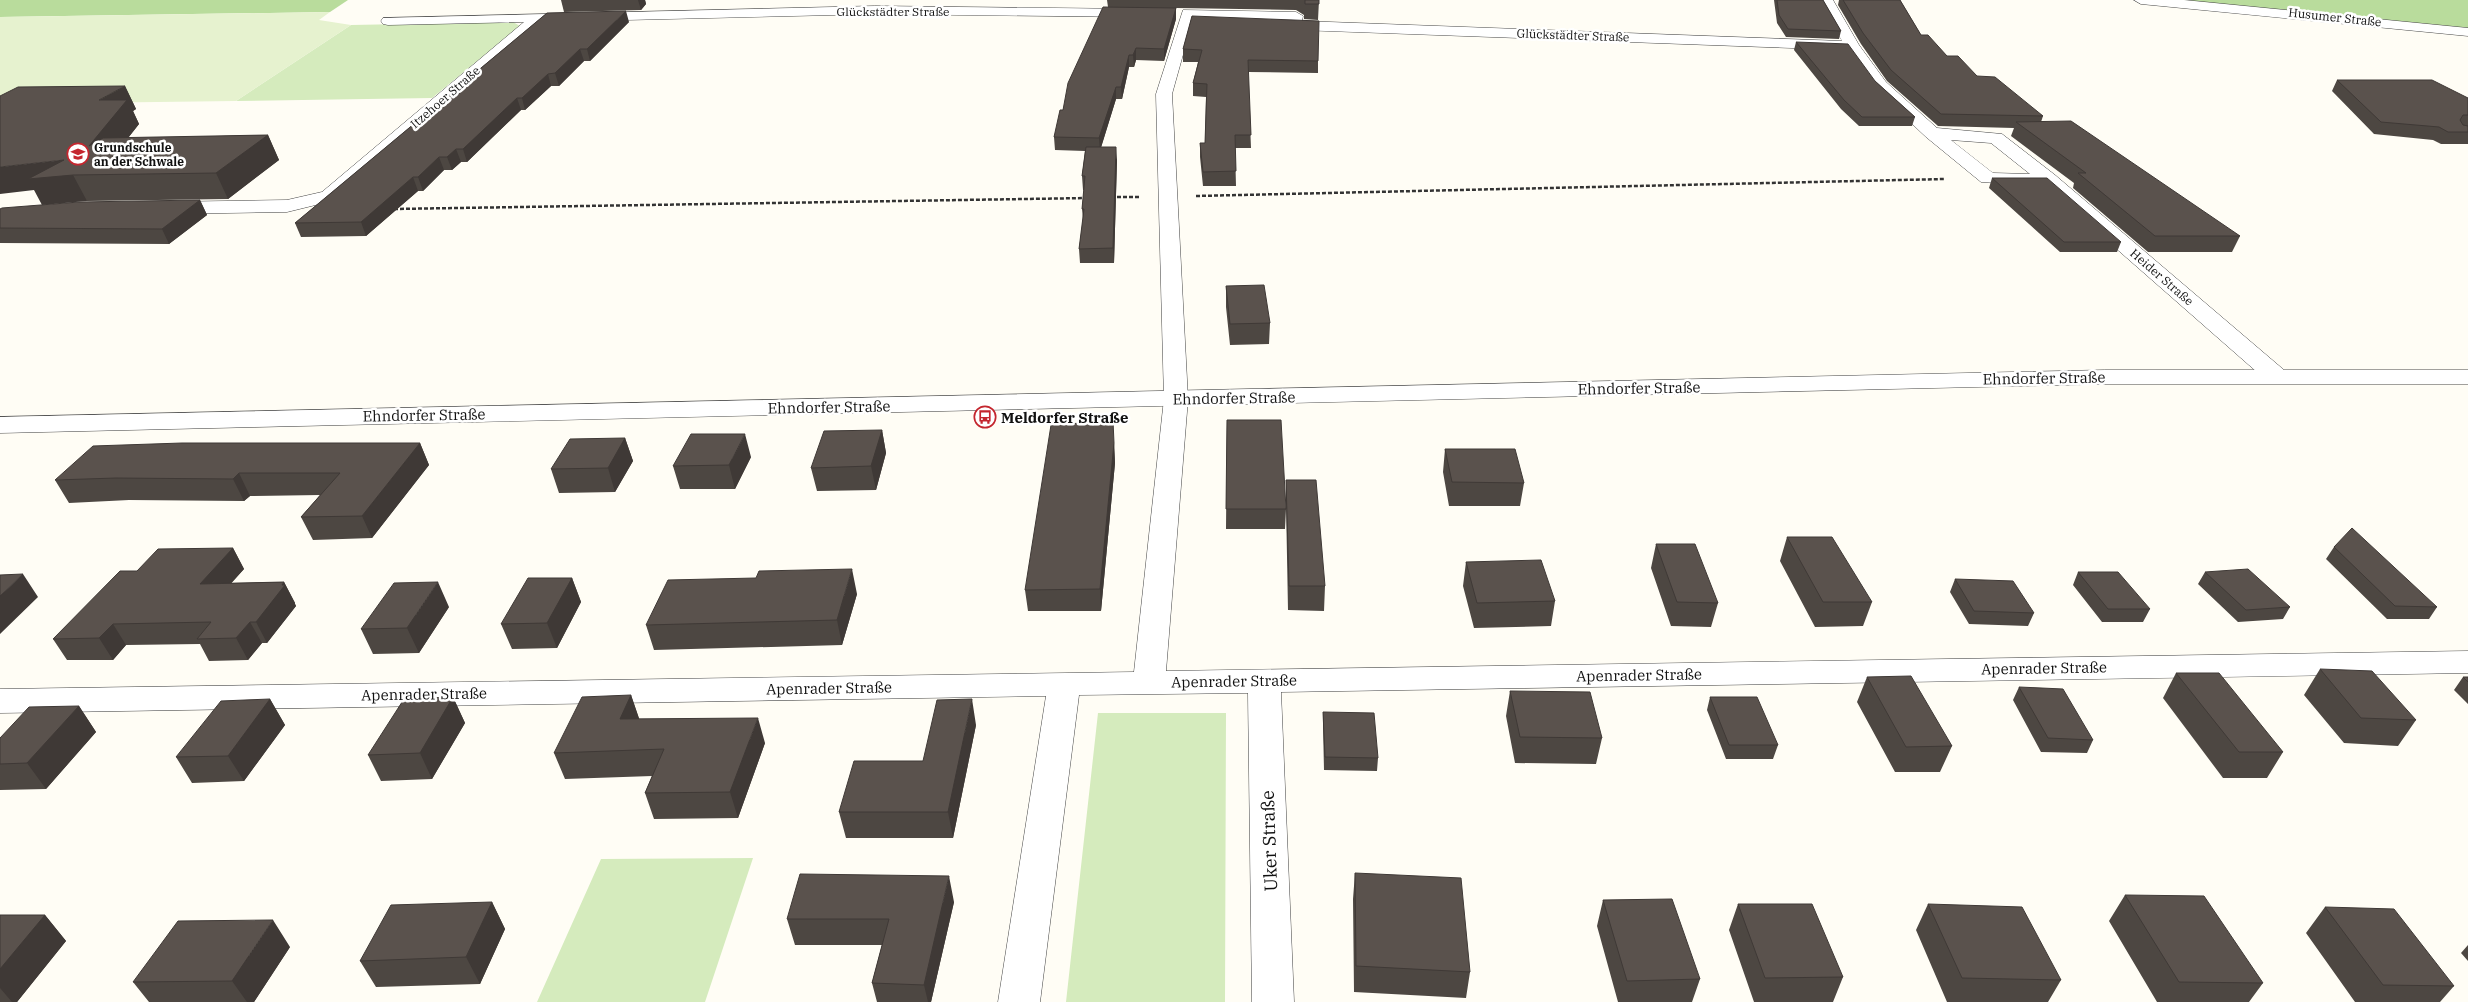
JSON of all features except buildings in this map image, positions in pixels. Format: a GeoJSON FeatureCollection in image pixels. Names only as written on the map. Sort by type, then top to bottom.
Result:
{"type":"FeatureCollection","features":[{"type":"Feature","properties":{"kind":"street"},"geometry":{"type":"LineString","coordinates":[[1826,0],[1852,46],[1880,85],[1932,133],[1988,178],[2048,180]]}},
{"type":"Feature","properties":{"kind":"street","name":"Husumer Straße"},"geometry":{"type":"LineString","coordinates":[[2141,0],[2468,32]]}},
{"type":"Feature","properties":{"kind":"street","name":"Glückstädter Straße"},"geometry":{"type":"LineString","coordinates":[[538,18],[875,10],[1149,13]]}},
{"type":"Feature","properties":{"kind":"street","name":"Glückstädter Straße"},"geometry":{"type":"LineString","coordinates":[[1176,399],[1164,94],[1180,16],[1294,25],[1852,46]]}},
{"type":"Feature","properties":{"kind":"street"},"geometry":{"type":"LineString","coordinates":[[388,21],[538,18]]}},
{"type":"Feature","properties":{"kind":"street","name":"Itzehoer Straße"},"geometry":{"type":"LineString","coordinates":[[147,208],[286,206],[329,196],[538,18]]}},
{"type":"Feature","properties":{"kind":"street","name":"Heider Straße"},"geometry":{"type":"LineString","coordinates":[[1932,133],[1996,138],[2048,180],[2275,375]]}},
{"type":"Feature","properties":{"kind":"street","name":"Ehndorfer Straße"},"geometry":{"type":"LineString","coordinates":[[0,425],[2105,377],[2275,375],[2468,377]]}},
{"type":"Feature","properties":{"kind":"street"},"geometry":{"type":"LineString","coordinates":[[1149,682],[1176,399]]}},
{"type":"Feature","properties":{"kind":"street","name":"Apenrader Straße"},"geometry":{"type":"LineString","coordinates":[[0,700],[2468,662]]}},
{"type":"Feature","properties":{"kind":"street","name":"Uker Straße"},"geometry":{"type":"LineString","coordinates":[[1264,681],[1273,1002]]}},
{"type":"Feature","properties":{"kind":"street"},"geometry":{"type":"LineString","coordinates":[[1019,1002],[1064,684]]}},
{"type":"Feature","properties":{"kind":"green space"},"geometry":{"type":"Polygon","coordinates":[[[0,0],[348,0],[330,12],[0,17],[0,0]]]}},
{"type":"Feature","properties":{"kind":"green space"},"geometry":{"type":"Polygon","coordinates":[[[2141,0],[2468,0],[2468,32],[2141,0]]]}},
{"type":"Feature","properties":{"kind":"green space"},"geometry":{"type":"Polygon","coordinates":[[[330,12],[319,20],[351,25],[236,101],[0,104],[0,17],[330,12]]]}},
{"type":"Feature","properties":{"kind":"green space"},"geometry":{"type":"Polygon","coordinates":[[[513,22],[520,26],[432,98],[236,101],[351,25],[513,22]]]}},
{"type":"Feature","properties":{"kind":"green space"},"geometry":{"type":"Polygon","coordinates":[[[1098,713],[1226,713],[1225,1002],[1066,1002],[1098,713]]]}},
{"type":"Feature","properties":{"kind":"green space"},"geometry":{"type":"Polygon","coordinates":[[[753,858],[705,1002],[537,1002],[601,859],[753,858]]]}},
{"type":"Feature","properties":{"kind":"place","name":"Grundschule an der Schwale"},"geometry":{"type":"Point","coordinates":[78,154]}},
{"type":"Feature","properties":{"kind":"place","name":"Meldorfer Straße"},"geometry":{"type":"Point","coordinates":[985,417]}}]}
